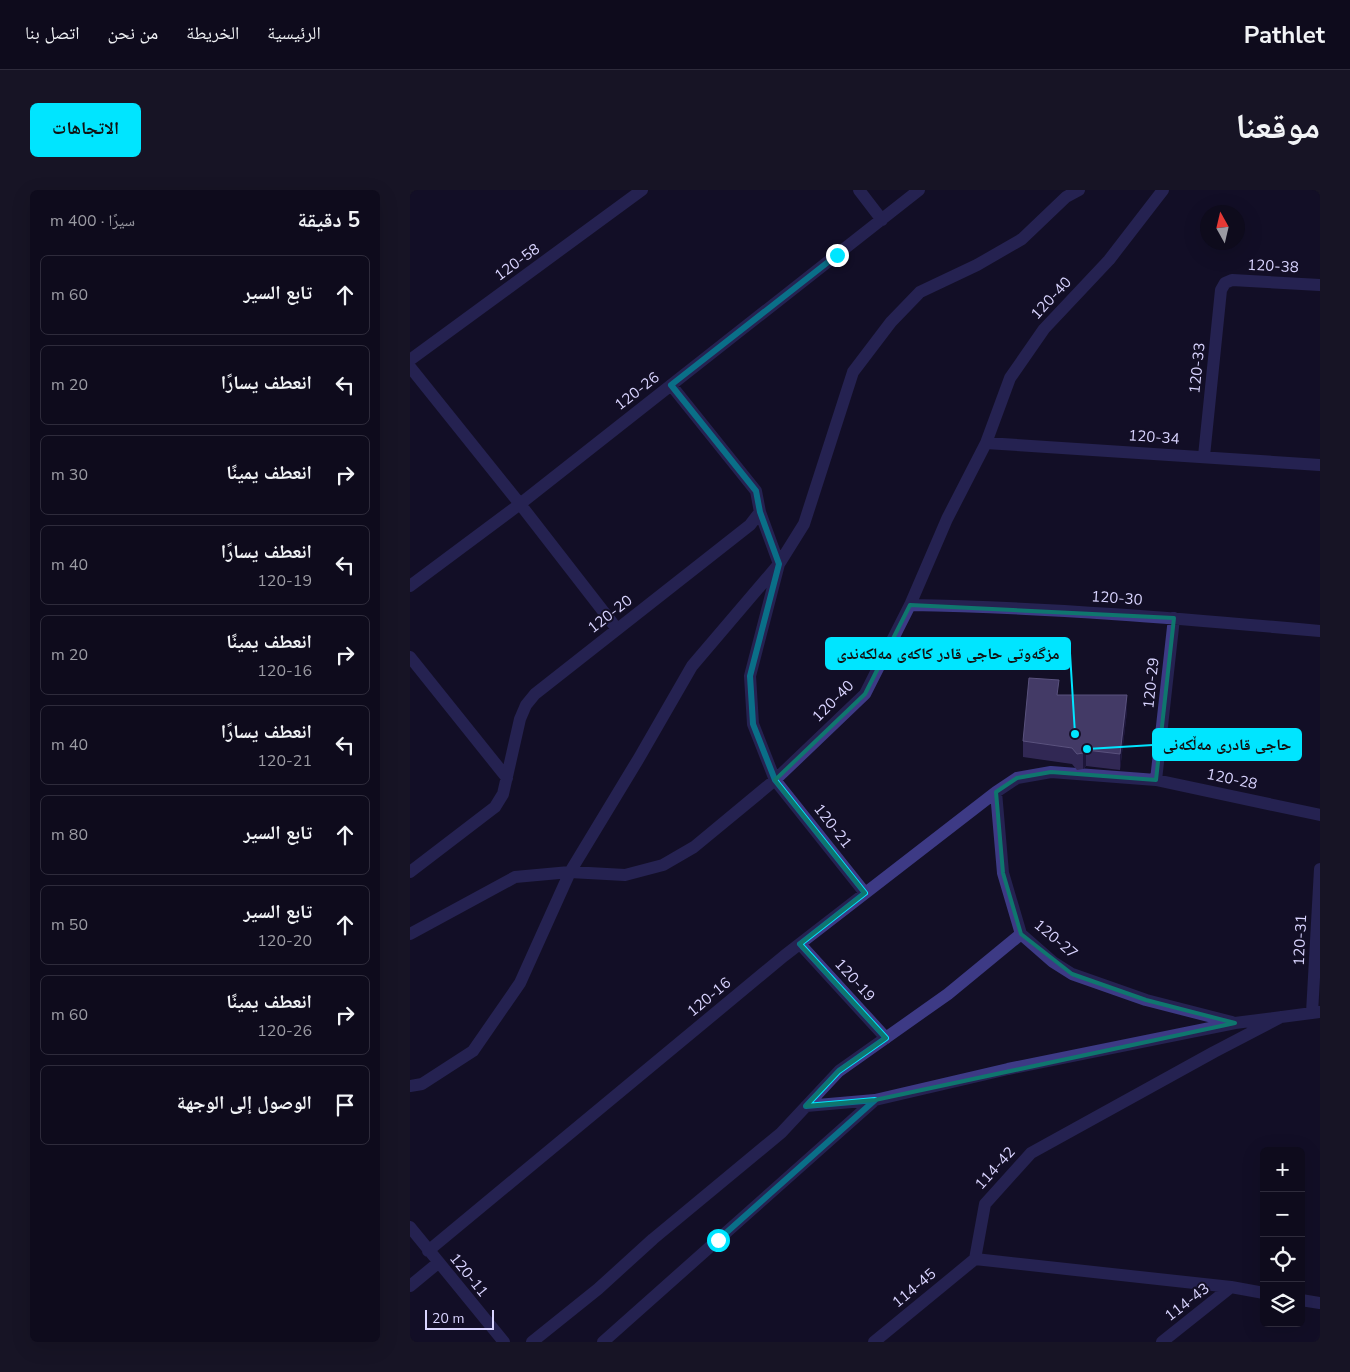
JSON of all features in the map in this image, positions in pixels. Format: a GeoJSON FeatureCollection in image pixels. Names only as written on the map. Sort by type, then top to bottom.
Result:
{"type":"FeatureCollection","features":[{"type":"Feature","properties":{"kind":"street","name":"120-58"},"geometry":{"type":"LineString","coordinates":[[410,360],[642,190]]}},
{"type":"Feature","properties":{"kind":"street"},"geometry":{"type":"LineString","coordinates":[[859,190],[882,220]]}},
{"type":"Feature","properties":{"kind":"street","name":"120-26"},"geometry":{"type":"LineString","coordinates":[[410,586],[520,504],[919,190]]}},
{"type":"Feature","properties":{"kind":"street"},"geometry":{"type":"LineString","coordinates":[[410,1086],[422,1084],[473,1052],[520,983],[570,872],[692,666],[779,564],[804,524],[853,372],[891,322],[920,292],[977,265],[1022,239],[1066,197],[1079,190]]}},
{"type":"Feature","properties":{"kind":"street","name":"120-40"},"geometry":{"type":"LineString","coordinates":[[410,934],[515,877],[570,872],[625,875],[663,865],[694,847],[775,780],[865,694],[910,605],[986,442],[1010,378],[1044,329],[1109,260],[1163,190]]}},
{"type":"Feature","properties":{"kind":"street","name":"120-38"},"geometry":{"type":"LineString","coordinates":[[1225,283],[1232,280],[1320,285]]}},
{"type":"Feature","properties":{"kind":"street","name":"120-33"},"geometry":{"type":"LineString","coordinates":[[1204,456],[1221,290],[1225,283]]}},
{"type":"Feature","properties":{"kind":"street"},"geometry":{"type":"LineString","coordinates":[[410,367],[617,629]]}},
{"type":"Feature","properties":{"kind":"street"},"geometry":{"type":"LineString","coordinates":[[671,385],[756,491],[760,512],[779,564]]}},
{"type":"Feature","properties":{"kind":"street","name":"120-34"},"geometry":{"type":"LineString","coordinates":[[986,442],[1320,465]]}},
{"type":"Feature","properties":{"kind":"street","name":"120-20"},"geometry":{"type":"LineString","coordinates":[[410,872],[495,807],[503,794],[520,719],[526,705],[535,694],[750,525],[760,512]]}},
{"type":"Feature","properties":{"kind":"street","name":"120-21"},"geometry":{"type":"LineString","coordinates":[[779,564],[750,676],[753,724],[775,780],[865,893]]}},
{"type":"Feature","properties":{"kind":"street","name":"120-30"},"geometry":{"type":"LineString","coordinates":[[910,605],[1009,607],[1174,618],[1320,631]]}},
{"type":"Feature","properties":{"kind":"street","name":"120-29"},"geometry":{"type":"LineString","coordinates":[[1156,780],[1174,618]]}},
{"type":"Feature","properties":{"kind":"street"},"geometry":{"type":"LineString","coordinates":[[410,657],[507,778]]}},
{"type":"Feature","properties":{"kind":"street","name":"120-28"},"geometry":{"type":"LineString","coordinates":[[1017,778],[1051,772],[1156,780],[1320,815]]}},
{"type":"Feature","properties":{"kind":"street","name":"120-16"},"geometry":{"type":"LineString","coordinates":[[428,1251],[800,944],[996,792],[1017,778]]}},
{"type":"Feature","properties":{"kind":"street","name":"120-27"},"geometry":{"type":"LineString","coordinates":[[996,792],[1004,873],[1021,934],[1053,962],[1072,974],[1146,1000],[1234,1023]]}},
{"type":"Feature","properties":{"kind":"street","name":"120-31"},"geometry":{"type":"LineString","coordinates":[[1316,1012],[1320,869]]}},
{"type":"Feature","properties":{"kind":"street"},"geometry":{"type":"LineString","coordinates":[[532,1342],[598,1289],[653,1239],[781,1133],[839,1071],[948,994],[1021,934]]}},
{"type":"Feature","properties":{"kind":"street","name":"120-19"},"geometry":{"type":"LineString","coordinates":[[800,944],[886,1038]]}},
{"type":"Feature","properties":{"kind":"street"},"geometry":{"type":"LineString","coordinates":[[806,1106],[875,1100],[1008,1069],[1234,1023],[1316,1012]]}},
{"type":"Feature","properties":{"kind":"street","name":"114-42"},"geometry":{"type":"LineString","coordinates":[[975,1259],[985,1204],[1031,1153],[1214,1052],[1281,1018]]}},
{"type":"Feature","properties":{"kind":"street"},"geometry":{"type":"LineString","coordinates":[[603,1342],[875,1100]]}},
{"type":"Feature","properties":{"kind":"street","name":"120-11"},"geometry":{"type":"LineString","coordinates":[[410,1227],[504,1342]]}},
{"type":"Feature","properties":{"kind":"street"},"geometry":{"type":"LineString","coordinates":[[975,1259],[1231,1287],[1260,1292]]}},
{"type":"Feature","properties":{"kind":"street","name":"114-45"},"geometry":{"type":"LineString","coordinates":[[874,1342],[975,1259]]}},
{"type":"Feature","properties":{"kind":"street"},"geometry":{"type":"LineString","coordinates":[[410,1286],[438,1263]]}},
{"type":"Feature","properties":{"kind":"street","name":"114-43"},"geometry":{"type":"LineString","coordinates":[[1162,1342],[1231,1287]]}},
{"type":"Feature","properties":{"kind":"street"},"geometry":{"type":"LineString","coordinates":[[1305,1301],[1320,1303]]}},
{"type":"Feature","properties":{"kind":"highlighted area"},"geometry":{"type":"Polygon","coordinates":[[[910,605],[1174,618],[1156,780],[1051,772],[1017,778],[996,792],[1003,873],[1021,934],[1072,974],[1146,1000],[1235,1023],[875,1100],[806,1106],[839,1071],[886,1038],[800,944],[865,893],[775,780],[865,694],[910,605]]]}},
{"type":"Feature","properties":{"kind":"building"},"geometry":{"type":"Polygon","coordinates":[[[1029,678],[1059,680],[1057,695],[1127,695],[1120,754],[1086,750],[1083,753],[1077,754],[1072,748],[1023,741],[1029,678]]]}},
{"type":"Feature","properties":{"kind":"place","name":"مزگەوتی حاجی قادر کاکەی مەلکەندی"},"geometry":{"type":"Point","coordinates":[1075,734]}},
{"type":"Feature","properties":{"kind":"place","name":"حاجی قادری مەڵکەنی"},"geometry":{"type":"Point","coordinates":[1087,749]}},
{"type":"Feature","properties":{"kind":"route"},"geometry":{"type":"LineString","coordinates":[[718,1240],[875,1100],[806,1106],[839,1071],[886,1038],[800,944],[865,893],[775,780],[753,724],[750,676],[779,564],[760,512],[756,491],[671,385],[837,255]]}}]}
